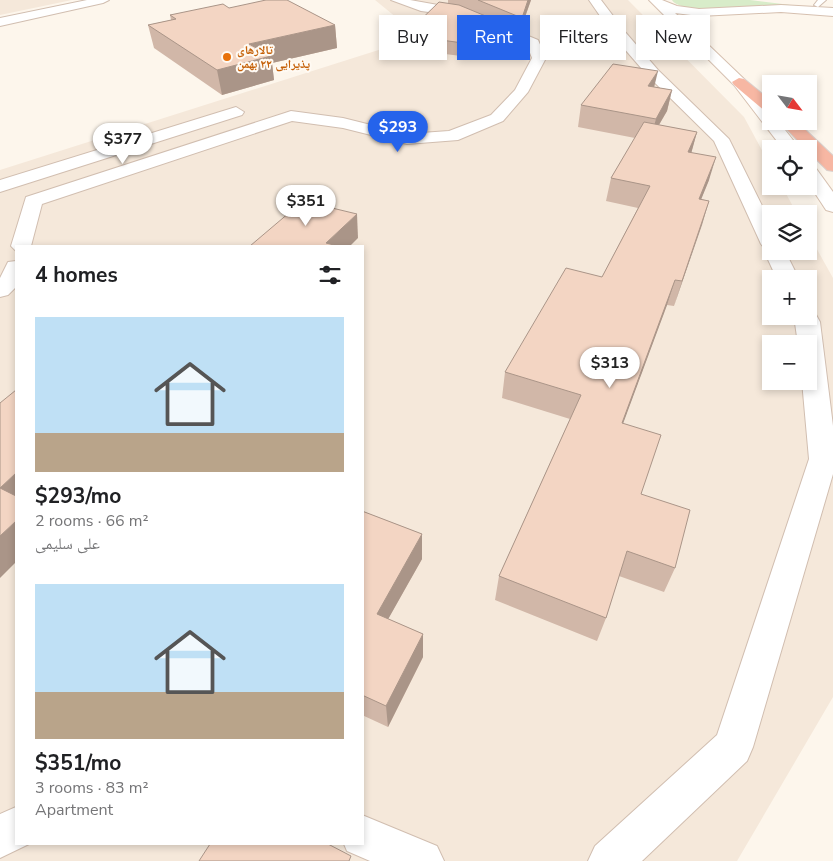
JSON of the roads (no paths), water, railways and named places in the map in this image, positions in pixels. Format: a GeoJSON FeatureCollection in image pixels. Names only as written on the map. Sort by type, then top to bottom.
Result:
{"type":"FeatureCollection","features":[{"type":"Feature","properties":{"kind":"highway"},"geometry":{"type":"LineString","coordinates":[[739,82],[762,101]]}},
{"type":"Feature","properties":{"kind":"highway"},"geometry":{"type":"LineString","coordinates":[[796,130],[833,166]]}},
{"type":"Feature","properties":{"kind":"street"},"geometry":{"type":"LineString","coordinates":[[0,22],[103,0]]}},
{"type":"Feature","properties":{"kind":"street"},"geometry":{"type":"LineString","coordinates":[[22,245],[33,201],[291,116],[343,122],[407,139],[452,136],[497,118],[521,92],[539,58],[533,43],[462,13],[421,7],[397,0]]}},
{"type":"Feature","properties":{"kind":"street"},"geometry":{"type":"LineString","coordinates":[[595,0],[652,74],[721,139],[762,225]]}},
{"type":"Feature","properties":{"kind":"street"},"geometry":{"type":"LineString","coordinates":[[773,0],[820,3],[833,7]]}},
{"type":"Feature","properties":{"kind":"street"},"geometry":{"type":"LineString","coordinates":[[657,1],[671,9],[699,12],[782,9],[833,12]]}},
{"type":"Feature","properties":{"kind":"street"},"geometry":{"type":"LineString","coordinates":[[657,1],[739,82],[785,140]]}},
{"type":"Feature","properties":{"kind":"street"},"geometry":{"type":"LineString","coordinates":[[0,186],[236,112]]}},
{"type":"Feature","properties":{"kind":"street"},"geometry":{"type":"LineString","coordinates":[[817,183],[833,206]]}},
{"type":"Feature","properties":{"kind":"street"},"geometry":{"type":"LineString","coordinates":[[0,290],[13,278],[15,271]]}},
{"type":"Feature","properties":{"kind":"street"},"geometry":{"type":"LineString","coordinates":[[610,861],[733,747],[823,458],[808,325]]}},
{"type":"Feature","properties":{"kind":"street"},"geometry":{"type":"LineString","coordinates":[[0,837],[15,829]]}},
{"type":"Feature","properties":{"kind":"street"},"geometry":{"type":"LineString","coordinates":[[364,837],[422,861]]}},
{"type":"Feature","properties":{"kind":"place","name":"تالارهای پذیرایی ۲۲ بهمن"},"geometry":{"type":"Point","coordinates":[227,57]}}]}
